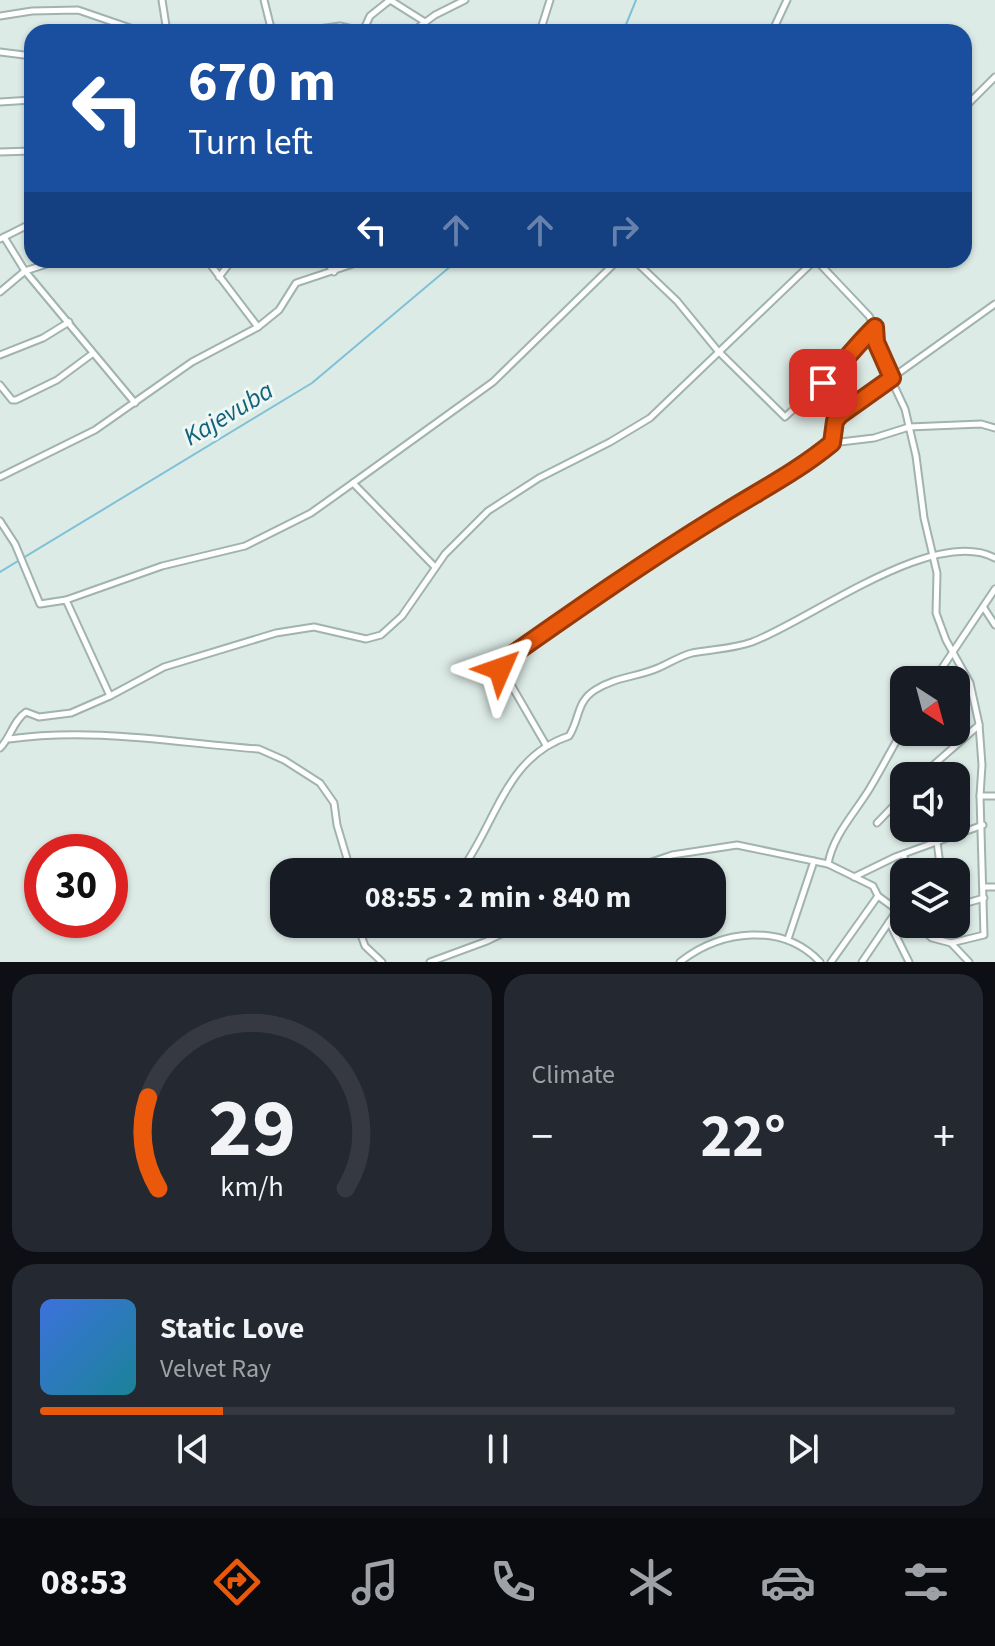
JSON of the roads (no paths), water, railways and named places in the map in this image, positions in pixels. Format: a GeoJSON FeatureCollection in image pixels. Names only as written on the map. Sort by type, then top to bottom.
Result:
{"type":"FeatureCollection","features":[{"type":"Feature","properties":{"kind":"street"},"geometry":{"type":"LineString","coordinates":[[162,0],[166,24]]}},
{"type":"Feature","properties":{"kind":"street"},"geometry":{"type":"LineString","coordinates":[[264,0],[270,24]]}},
{"type":"Feature","properties":{"kind":"street"},"geometry":{"type":"LineString","coordinates":[[367,24],[370,16],[390,0],[425,22]]}},
{"type":"Feature","properties":{"kind":"street"},"geometry":{"type":"LineString","coordinates":[[422,24],[465,0]]}},
{"type":"Feature","properties":{"kind":"street"},"geometry":{"type":"LineString","coordinates":[[542,24],[550,0]]}},
{"type":"Feature","properties":{"kind":"street"},"geometry":{"type":"LineString","coordinates":[[776,24],[787,0]]}},
{"type":"Feature","properties":{"kind":"street"},"geometry":{"type":"LineString","coordinates":[[0,16],[32,11],[78,10],[119,24]]}},
{"type":"Feature","properties":{"kind":"street"},"geometry":{"type":"LineString","coordinates":[[0,52],[24,55]]}},
{"type":"Feature","properties":{"kind":"street"},"geometry":{"type":"LineString","coordinates":[[972,100],[995,77]]}},
{"type":"Feature","properties":{"kind":"street"},"geometry":{"type":"LineString","coordinates":[[0,102],[24,100]]}},
{"type":"Feature","properties":{"kind":"street"},"geometry":{"type":"LineString","coordinates":[[0,152],[24,151]]}},
{"type":"Feature","properties":{"kind":"street"},"geometry":{"type":"LineString","coordinates":[[24,227],[2,238],[25,271],[135,403]]}},
{"type":"Feature","properties":{"kind":"street"},"geometry":{"type":"LineString","coordinates":[[0,292],[25,271],[34,268]]}},
{"type":"Feature","properties":{"kind":"street"},"geometry":{"type":"LineString","coordinates":[[213,268],[258,327]]}},
{"type":"Feature","properties":{"kind":"street"},"geometry":{"type":"LineString","coordinates":[[219,277],[226,268]]}},
{"type":"Feature","properties":{"kind":"street"},"geometry":{"type":"LineString","coordinates":[[331,268],[334,272]]}},
{"type":"Feature","properties":{"kind":"street"},"geometry":{"type":"LineString","coordinates":[[0,477],[95,430],[192,362],[258,327],[279,310],[296,283],[309,276],[344,268]]}},
{"type":"Feature","properties":{"kind":"street"},"geometry":{"type":"LineString","coordinates":[[0,521],[15,544],[38,601],[44,605],[162,566],[245,546],[311,513],[493,382],[610,268]]}},
{"type":"Feature","properties":{"kind":"street"},"geometry":{"type":"LineString","coordinates":[[642,268],[677,301],[718,351],[785,417],[840,367],[852,348],[875,327]]}},
{"type":"Feature","properties":{"kind":"street"},"geometry":{"type":"LineString","coordinates":[[0,748],[26,712],[39,717],[71,713],[164,667],[276,633],[314,627],[366,639],[376,638],[402,616],[455,542],[501,502],[650,418],[807,268]]}},
{"type":"Feature","properties":{"kind":"street"},"geometry":{"type":"LineString","coordinates":[[824,268],[869,316],[875,327],[876,342],[909,427],[920,476],[924,518],[937,573],[936,613],[941,631],[970,683],[979,724],[984,935]]}},
{"type":"Feature","properties":{"kind":"street"},"geometry":{"type":"LineString","coordinates":[[832,443],[835,421],[840,415],[995,304]]}},
{"type":"Feature","properties":{"kind":"street"},"geometry":{"type":"LineString","coordinates":[[0,355],[43,338],[69,322]]}},
{"type":"Feature","properties":{"kind":"street"},"geometry":{"type":"LineString","coordinates":[[0,385],[12,400],[16,400],[57,380],[92,354]]}},
{"type":"Feature","properties":{"kind":"street"},"geometry":{"type":"LineString","coordinates":[[546,745],[499,664],[724,513],[810,462],[832,443],[874,438],[909,427],[981,424],[995,428]]}},
{"type":"Feature","properties":{"kind":"street"},"geometry":{"type":"LineString","coordinates":[[353,483],[435,567]]}},
{"type":"Feature","properties":{"kind":"street"},"geometry":{"type":"LineString","coordinates":[[468,858],[512,780],[530,758],[546,745],[569,736],[581,703],[602,685],[660,668],[690,654],[755,641],[873,579],[934,556],[973,553],[995,558]]}},
{"type":"Feature","properties":{"kind":"street"},"geometry":{"type":"LineString","coordinates":[[944,666],[995,589]]}},
{"type":"Feature","properties":{"kind":"street"},"geometry":{"type":"LineString","coordinates":[[66,600],[110,696]]}},
{"type":"Feature","properties":{"kind":"street"},"geometry":{"type":"LineString","coordinates":[[984,608],[995,625]]}},
{"type":"Feature","properties":{"kind":"street"},"geometry":{"type":"LineString","coordinates":[[937,762],[979,724]]}},
{"type":"Feature","properties":{"kind":"street"},"geometry":{"type":"LineString","coordinates":[[9,739],[81,733],[259,749],[284,760],[320,783],[334,803],[347,858]]}},
{"type":"Feature","properties":{"kind":"street"},"geometry":{"type":"LineString","coordinates":[[828,864],[844,824],[868,791],[894,746]]}},
{"type":"Feature","properties":{"kind":"street"},"geometry":{"type":"LineString","coordinates":[[980,796],[995,796]]}},
{"type":"Feature","properties":{"kind":"street"},"geometry":{"type":"LineString","coordinates":[[877,823],[890,810]]}},
{"type":"Feature","properties":{"kind":"street"},"geometry":{"type":"LineString","coordinates":[[970,830],[983,825]]}},
{"type":"Feature","properties":{"kind":"street"},"geometry":{"type":"LineString","coordinates":[[853,877],[937,842],[939,858]]}},
{"type":"Feature","properties":{"kind":"street"},"geometry":{"type":"LineString","coordinates":[[663,858],[737,845],[814,861],[828,864],[873,886],[878,896],[890,905]]}},
{"type":"Feature","properties":{"kind":"street"},"geometry":{"type":"LineString","coordinates":[[904,854],[904,858]]}},
{"type":"Feature","properties":{"kind":"street"},"geometry":{"type":"LineString","coordinates":[[788,939],[814,861]]}},
{"type":"Feature","properties":{"kind":"street"},"geometry":{"type":"LineString","coordinates":[[983,887],[995,887]]}},
{"type":"Feature","properties":{"kind":"street"},"geometry":{"type":"LineString","coordinates":[[831,962],[878,896]]}},
{"type":"Feature","properties":{"kind":"street"},"geometry":{"type":"LineString","coordinates":[[970,902],[984,898]]}},
{"type":"Feature","properties":{"kind":"street"},"geometry":{"type":"LineString","coordinates":[[865,961],[889,922]]}},
{"type":"Feature","properties":{"kind":"street"},"geometry":{"type":"LineString","coordinates":[[889,922],[909,962]]}},
{"type":"Feature","properties":{"kind":"street"},"geometry":{"type":"LineString","coordinates":[[680,962],[700,948],[755,934],[795,942],[820,962]]}},
{"type":"Feature","properties":{"kind":"street"},"geometry":{"type":"LineString","coordinates":[[932,938],[951,943],[995,935]]}},
{"type":"Feature","properties":{"kind":"street"},"geometry":{"type":"LineString","coordinates":[[362,938],[365,946],[382,962]]}},
{"type":"Feature","properties":{"kind":"street"},"geometry":{"type":"LineString","coordinates":[[430,962],[493,938]]}},
{"type":"Feature","properties":{"kind":"street"},"geometry":{"type":"LineString","coordinates":[[951,943],[969,962]]}},
{"type":"Feature","properties":{"kind":"waterway","name":"Kajevuba"},"geometry":{"type":"LineString","coordinates":[[626,24],[636,0]]}},
{"type":"Feature","properties":{"kind":"waterway","name":"Kajevuba"},"geometry":{"type":"LineString","coordinates":[[0,572],[312,383],[449,268]]}}]}
